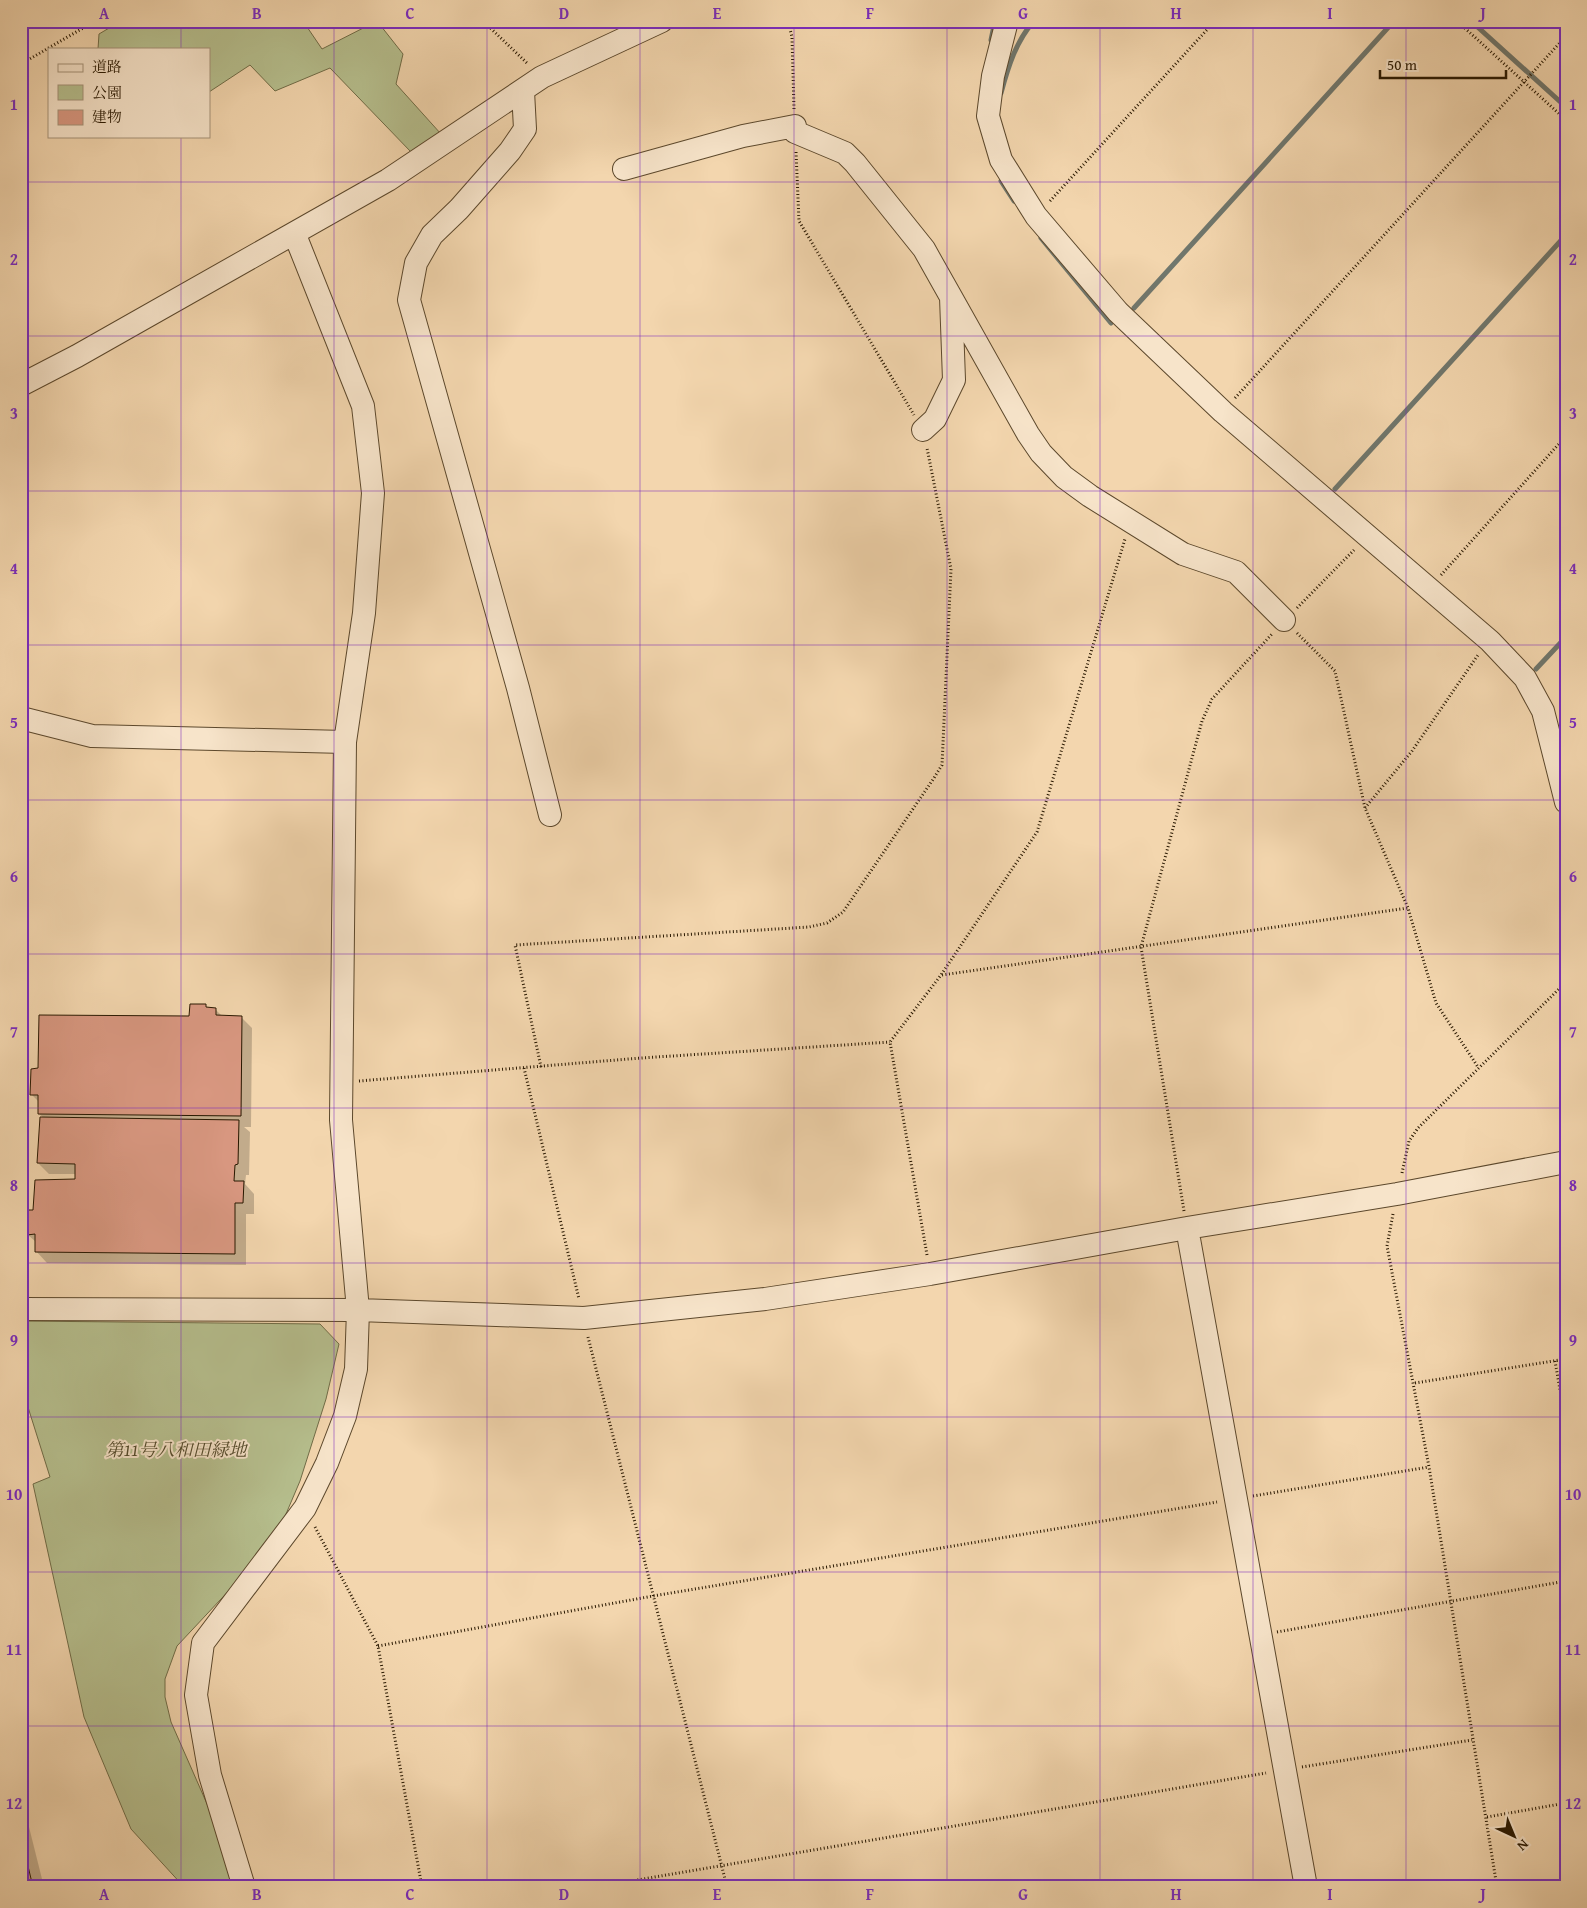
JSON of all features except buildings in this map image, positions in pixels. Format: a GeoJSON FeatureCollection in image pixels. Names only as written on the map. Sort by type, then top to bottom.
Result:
{"type":"FeatureCollection","features":[{"type":"Feature","properties":{"kind":"street"},"geometry":{"type":"LineString","coordinates":[[21,385],[77,356],[388,180],[542,77],[662,21]]}},
{"type":"Feature","properties":{"kind":"street"},"geometry":{"type":"LineString","coordinates":[[1007,21],[993,76],[988,116],[1001,160],[1036,216],[1118,312],[1223,412],[1490,641],[1525,678],[1543,711],[1553,744],[1566,802]]}},
{"type":"Feature","properties":{"kind":"street"},"geometry":{"type":"LineString","coordinates":[[523,91],[525,129],[510,151],[459,210],[432,235],[416,263],[409,300],[518,688],[550,815]]}},
{"type":"Feature","properties":{"kind":"street"},"geometry":{"type":"LineString","coordinates":[[624,170],[743,136],[795,129],[844,153],[855,163],[920,243],[1041,453],[1064,477],[1130,522],[1182,554],[1236,572],[1284,620]]}},
{"type":"Feature","properties":{"kind":"street"},"geometry":{"type":"LineString","coordinates":[[244,1886],[210,1775],[196,1695],[203,1643],[305,1508],[327,1463],[345,1416],[356,1369],[358,1310],[341,1120],[345,742],[364,614],[372,493],[363,406],[295,234]]}},
{"type":"Feature","properties":{"kind":"street"},"geometry":{"type":"LineString","coordinates":[[923,430],[935,419],[954,380],[951,297]]}},
{"type":"Feature","properties":{"kind":"street"},"geometry":{"type":"LineString","coordinates":[[21,718],[92,736],[345,742]]}},
{"type":"Feature","properties":{"kind":"street"},"geometry":{"type":"LineString","coordinates":[[21,1309],[358,1310],[584,1318],[765,1299],[930,1274],[1187,1228],[1397,1194],[1566,1162]]}},
{"type":"Feature","properties":{"kind":"street"},"geometry":{"type":"LineString","coordinates":[[1187,1228],[1238,1499],[1306,1887]]}},
{"type":"Feature","properties":{"kind":"path"},"geometry":{"type":"LineString","coordinates":[[49,48],[95,21]]}},
{"type":"Feature","properties":{"kind":"path"},"geometry":{"type":"LineString","coordinates":[[483,21],[542,77]]}},
{"type":"Feature","properties":{"kind":"path"},"geometry":{"type":"LineString","coordinates":[[541,1067],[515,944],[809,927],[828,923],[843,912],[942,765],[951,569],[923,430],[800,221],[792,37],[788,21]]}},
{"type":"Feature","properties":{"kind":"path"},"geometry":{"type":"LineString","coordinates":[[1036,216],[1215,21]]}},
{"type":"Feature","properties":{"kind":"path"},"geometry":{"type":"LineString","coordinates":[[1457,21],[1566,120]]}},
{"type":"Feature","properties":{"kind":"path"},"geometry":{"type":"LineString","coordinates":[[1223,412],[1566,36]]}},
{"type":"Feature","properties":{"kind":"path"},"geometry":{"type":"LineString","coordinates":[[21,64],[48,48]]}},
{"type":"Feature","properties":{"kind":"path"},"geometry":{"type":"LineString","coordinates":[[1428,588],[1566,436]]}},
{"type":"Feature","properties":{"kind":"path"},"geometry":{"type":"LineString","coordinates":[[930,1274],[890,1042],[941,975],[1037,832],[1130,522]]}},
{"type":"Feature","properties":{"kind":"path"},"geometry":{"type":"LineString","coordinates":[[1187,1228],[1142,946],[1202,721],[1212,699],[1227,680],[1284,620],[1367,537]]}},
{"type":"Feature","properties":{"kind":"path"},"geometry":{"type":"LineString","coordinates":[[1284,620],[1335,671],[1365,808],[1408,908],[1436,1003],[1478,1067]]}},
{"type":"Feature","properties":{"kind":"path"},"geometry":{"type":"LineString","coordinates":[[1365,808],[1412,751],[1468,668],[1490,641]]}},
{"type":"Feature","properties":{"kind":"path"},"geometry":{"type":"LineString","coordinates":[[941,975],[1408,908]]}},
{"type":"Feature","properties":{"kind":"path"},"geometry":{"type":"LineString","coordinates":[[1497,1887],[1415,1383],[1387,1246],[1409,1141],[1478,1067],[1566,982]]}},
{"type":"Feature","properties":{"kind":"path"},"geometry":{"type":"LineString","coordinates":[[341,1082],[641,1058],[890,1042]]}},
{"type":"Feature","properties":{"kind":"path"},"geometry":{"type":"LineString","coordinates":[[524,1068],[584,1318],[727,1887]]}},
{"type":"Feature","properties":{"kind":"path"},"geometry":{"type":"LineString","coordinates":[[1415,1383],[1566,1359]]}},
{"type":"Feature","properties":{"kind":"path"},"geometry":{"type":"LineString","coordinates":[[1555,1361],[1566,1424]]}},
{"type":"Feature","properties":{"kind":"path"},"geometry":{"type":"LineString","coordinates":[[378,1646],[653,1596],[1429,1467]]}},
{"type":"Feature","properties":{"kind":"path"},"geometry":{"type":"LineString","coordinates":[[305,1508],[378,1646],[422,1887]]}},
{"type":"Feature","properties":{"kind":"path"},"geometry":{"type":"LineString","coordinates":[[1262,1635],[1566,1581]]}},
{"type":"Feature","properties":{"kind":"path"},"geometry":{"type":"LineString","coordinates":[[596,1887],[1472,1740]]}},
{"type":"Feature","properties":{"kind":"path"},"geometry":{"type":"LineString","coordinates":[[1487,1817],[1566,1803]]}},
{"type":"Feature","properties":{"kind":"path"},"geometry":{"type":"LineString","coordinates":[[244,1886],[308,1887]]}},
{"type":"Feature","properties":{"kind":"green space"},"geometry":{"type":"Polygon","coordinates":[[[121,21],[303,21],[322,49],[377,21],[403,54],[396,84],[441,134],[411,152],[330,68],[275,91],[250,65],[210,91],[210,48],[98,48],[99,34],[121,21]]]}},
{"type":"Feature","properties":{"kind":"green space","name":"第11号八和田緑地"},"geometry":{"type":"Polygon","coordinates":[[[21,1321],[320,1324],[339,1344],[326,1399],[300,1481],[283,1521],[236,1583],[177,1646],[165,1679],[165,1697],[171,1722],[215,1822],[233,1887],[184,1887],[131,1829],[84,1717],[33,1484],[50,1477],[21,1385],[21,1321]]]}},
{"type":"Feature","properties":{"kind":"waterway"},"geometry":{"type":"LineString","coordinates":[[991,40],[995,21]]}},
{"type":"Feature","properties":{"kind":"waterway"},"geometry":{"type":"LineString","coordinates":[[1001,93],[1017,46],[1034,21]]}},
{"type":"Feature","properties":{"kind":"waterway"},"geometry":{"type":"LineString","coordinates":[[1134,308],[1394,21]]}},
{"type":"Feature","properties":{"kind":"waterway"},"geometry":{"type":"LineString","coordinates":[[1471,21],[1566,107]]}},
{"type":"Feature","properties":{"kind":"waterway"},"geometry":{"type":"LineString","coordinates":[[1001,181],[1014,201]]}},
{"type":"Feature","properties":{"kind":"waterway"},"geometry":{"type":"LineString","coordinates":[[1335,489],[1566,235]]}},
{"type":"Feature","properties":{"kind":"waterway"},"geometry":{"type":"LineString","coordinates":[[1041,238],[1111,323]]}},
{"type":"Feature","properties":{"kind":"waterway"},"geometry":{"type":"LineString","coordinates":[[1536,669],[1566,637]]}}]}
